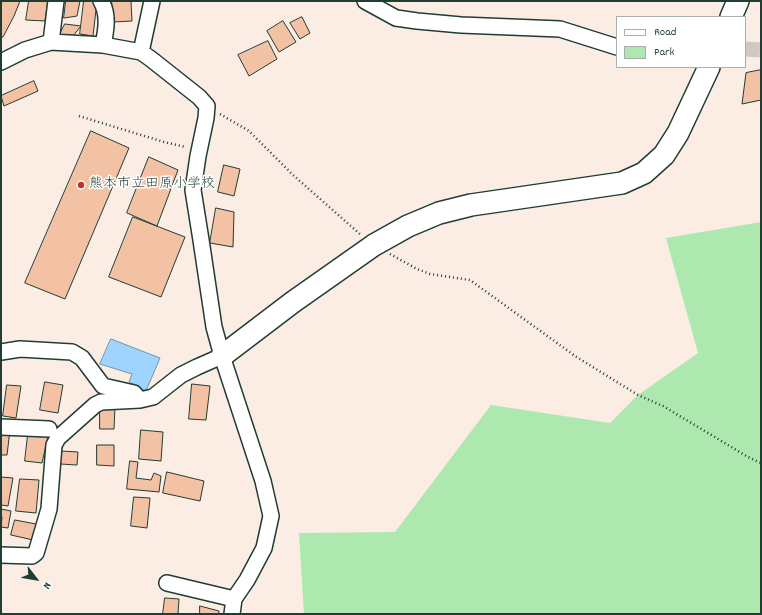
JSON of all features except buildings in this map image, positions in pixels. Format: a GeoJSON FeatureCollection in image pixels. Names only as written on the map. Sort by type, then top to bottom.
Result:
{"type":"FeatureCollection","features":[{"type":"Feature","properties":{"kind":"street"},"geometry":{"type":"LineString","coordinates":[[51,42],[56,1]]}},
{"type":"Feature","properties":{"kind":"street"},"geometry":{"type":"LineString","coordinates":[[101,1],[106,17],[103,45]]}},
{"type":"Feature","properties":{"kind":"street"},"geometry":{"type":"LineString","coordinates":[[141,52],[152,1]]}},
{"type":"Feature","properties":{"kind":"street"},"geometry":{"type":"LineString","coordinates":[[365,1],[396,18],[461,25],[560,29],[616,47]]}},
{"type":"Feature","properties":{"kind":"street"},"geometry":{"type":"LineString","coordinates":[[731,16],[738,1]]}},
{"type":"Feature","properties":{"kind":"street"},"geometry":{"type":"LineString","coordinates":[[1,62],[25,50],[51,42],[103,45],[141,52],[199,97],[207,106],[193,190],[214,327],[263,481],[271,516],[264,548],[247,580],[234,599],[232,614]]}},
{"type":"Feature","properties":{"kind":"street"},"geometry":{"type":"LineString","coordinates":[[1,555],[32,556],[36,553],[49,509],[54,445],[58,438],[95,405],[101,402],[140,400],[153,397],[181,375],[222,356],[293,302],[374,245],[408,226],[439,213],[471,205],[622,183],[644,173],[664,155],[678,133],[709,68]]}},
{"type":"Feature","properties":{"kind":"street"},"geometry":{"type":"LineString","coordinates":[[1,352],[20,349],[72,352],[82,358],[103,386],[134,393],[140,400]]}},
{"type":"Feature","properties":{"kind":"street"},"geometry":{"type":"LineString","coordinates":[[1,427],[49,430]]}},
{"type":"Feature","properties":{"kind":"street"},"geometry":{"type":"LineString","coordinates":[[167,583],[234,599]]}},
{"type":"Feature","properties":{"kind":"path"},"geometry":{"type":"LineString","coordinates":[[207,106],[249,131],[293,175],[374,245],[409,265],[430,274],[470,280],[575,356],[638,395],[663,406],[748,457],[761,463]]}},
{"type":"Feature","properties":{"kind":"path"},"geometry":{"type":"LineString","coordinates":[[79,116],[164,142],[199,150]]}},
{"type":"Feature","properties":{"kind":"green space"},"geometry":{"type":"Polygon","coordinates":[[[761,222],[761,614],[304,614],[299,533],[395,532],[491,405],[610,423],[638,395],[698,353],[666,238],[761,222]]]}},
{"type":"Feature","properties":{"kind":"water"},"geometry":{"type":"Polygon","coordinates":[[[111,339],[160,358],[146,391],[129,382],[132,374],[100,364],[111,339]]]}},
{"type":"Feature","properties":{"kind":"tunnel"},"geometry":{"type":"LineString","coordinates":[[746,49],[761,50]]}},
{"type":"Feature","properties":{"kind":"place","name":"熊本市立田原小学校"},"geometry":{"type":"Point","coordinates":[81,185]}}]}
